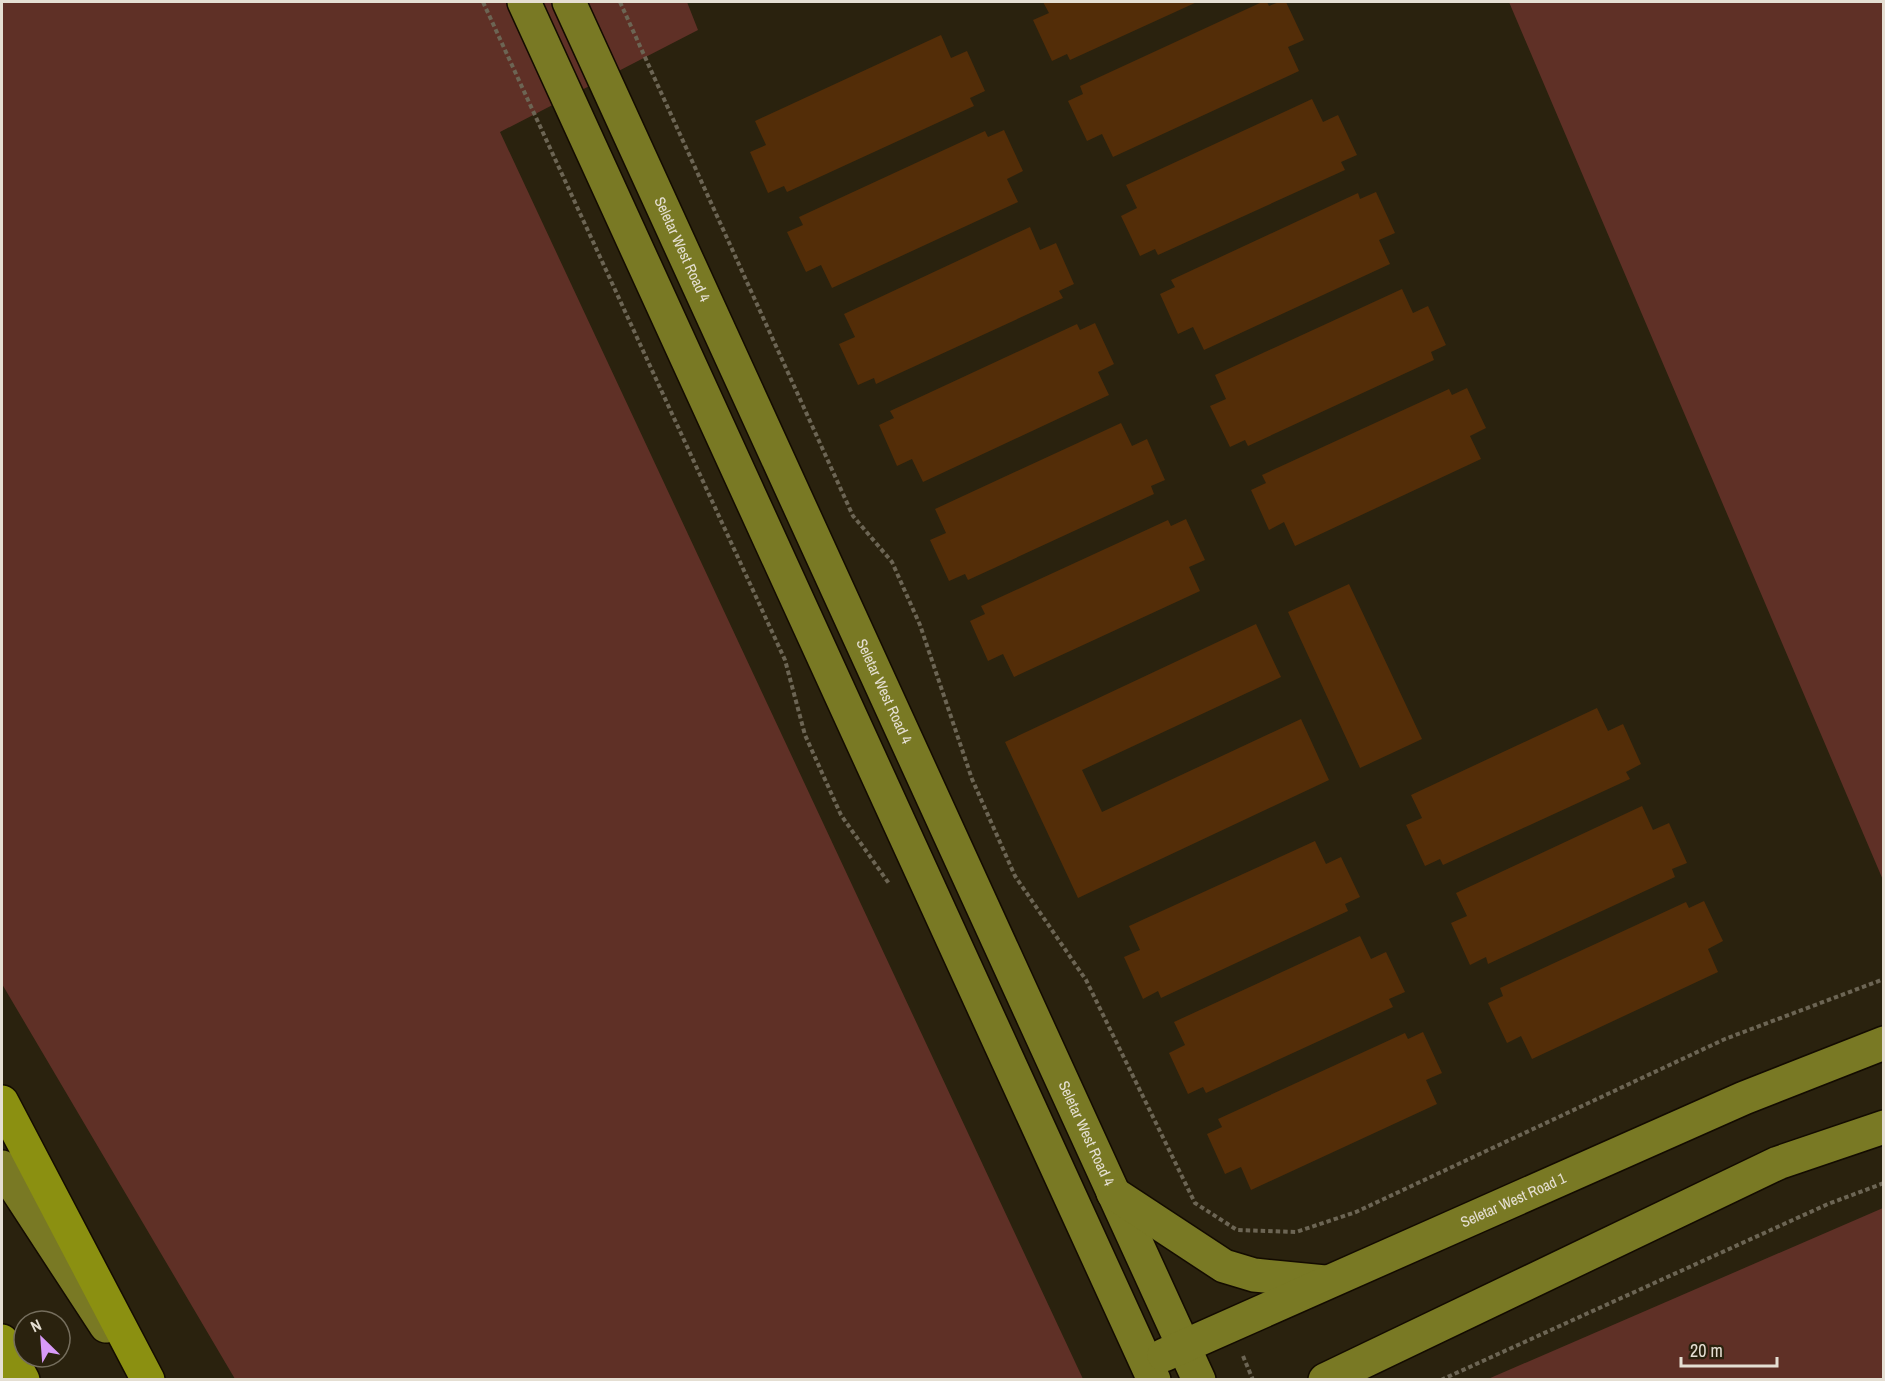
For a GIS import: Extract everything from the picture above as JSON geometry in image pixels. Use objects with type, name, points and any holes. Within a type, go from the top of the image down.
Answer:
[{"type":"highway","points":[[2,1102],[148,1380]]},
{"type":"highway","points":[[2,1341],[23,1380]]},
{"type":"main road","points":[[524,2],[1150,1372]]},
{"type":"main road","name":"Seletar West Road 4","points":[[569,2],[1199,1380]]},
{"type":"main road","name":"Seletar West Road 1","points":[[1150,1372],[1184,1346],[1744,1098],[1884,1043]]},
{"type":"main road","points":[[1325,1380],[1356,1370],[1778,1163],[1884,1127]]},
{"type":"main road","points":[[2,1167],[141,1380]]},
{"type":"main road","points":[[1113,1193],[1224,1266],[1254,1275],[1327,1282]]},
{"type":"path","points":[[483,2],[785,660],[806,735],[841,815],[890,886]]},
{"type":"path","points":[[620,2],[854,516],[892,562],[920,625],[972,779],[1015,876],[1086,980],[1195,1203],[1238,1230],[1296,1232],[1356,1212],[1725,1039],[1884,979]]},
{"type":"path","points":[[1441,1380],[1827,1204],[1884,1183]]},
{"type":"shaded area","points":[[2,2],[687,2],[698,30],[500,132],[1083,1379],[235,1379],[2,984]]},
{"type":"shaded area","points":[[1509,2],[1883,2],[1883,880]]},
{"type":"shaded area","points":[[1883,1208],[1883,1379],[1488,1379]]},
{"type":"building","points":[[1043,2],[1197,2],[1070,60],[1067,54],[1052,61],[1033,20],[1049,13]]},
{"type":"building","points":[[1262,2],[1267,2],[1269,6],[1286,2],[1304,40],[1288,47],[1299,71],[1113,157],[1102,134],[1087,141],[1068,101],[1083,94],[1080,86]]},
{"type":"building","points":[[941,35],[951,58],[967,51],[985,91],[970,98],[974,106],[787,192],[784,186],[768,193],[750,152],[766,145],[755,121]]},
{"type":"building","points":[[1312,99],[1323,122],[1338,115],[1357,155],[1341,162],[1345,170],[1158,255],[1155,249],[1140,256],[1121,216],[1137,208],[1126,185]]},
{"type":"building","points":[[1004,130],[1023,171],[1007,179],[1018,202],[832,288],[821,265],[806,272],[787,232],[803,225],[799,217],[985,131],[988,137]]},
{"type":"building","points":[[1376,192],[1395,233],[1379,240],[1390,264],[1204,350],[1193,327],[1178,334],[1160,294],[1175,287],[1171,280],[1358,193],[1360,199]]},
{"type":"building","points":[[1030,227],[1040,250],[1056,243],[1074,284],[1059,291],[1063,298],[876,384],[874,378],[858,385],[839,344],[855,337],[844,314]]},
{"type":"building","points":[[1402,289],[1413,313],[1428,306],[1446,345],[1431,352],[1434,360],[1248,446],[1245,440],[1230,447],[1210,406],[1226,399],[1215,375]]},
{"type":"building","points":[[1095,323],[1114,364],[1098,372],[1109,395],[923,482],[912,459],[897,466],[879,425],[894,418],[890,411],[1077,324],[1080,330]]},
{"type":"building","points":[[1467,388],[1486,428],[1470,436],[1481,459],[1295,546],[1284,522],[1269,530],[1251,490],[1266,483],[1262,475],[1449,389],[1452,395]]},
{"type":"building","points":[[1121,423],[1132,446],[1147,439],[1165,480],[1151,486],[1154,494],[968,580],[965,574],[949,581],[930,540],[946,533],[935,509]]},
{"type":"building","points":[[1186,519],[1205,560],[1189,567],[1200,591],[1014,677],[1003,654],[988,661],[970,621],[985,614],[981,606],[1168,520],[1171,526]]},
{"type":"building","points":[[1349,584],[1422,739],[1360,768],[1288,612]]},
{"type":"building","points":[[1256,624],[1281,677],[1082,770],[1102,812],[1301,719],[1329,780],[1078,898],[1005,742]]},
{"type":"building","points":[[1597,708],[1608,731],[1623,724],[1641,764],[1626,772],[1630,779],[1443,865],[1440,859],[1425,866],[1406,825],[1422,818],[1411,795]]},
{"type":"building","points":[[1642,806],[1653,830],[1669,823],[1687,863],[1672,869],[1675,877],[1488,964],[1486,957],[1470,965],[1451,923],[1467,916],[1456,893]]},
{"type":"building","points":[[1315,841],[1326,864],[1341,857],[1360,897],[1345,904],[1348,911],[1161,998],[1158,991],[1143,999],[1124,957],[1140,950],[1129,926]]},
{"type":"building","points":[[1704,901],[1723,941],[1708,949],[1718,972],[1532,1059],[1521,1036],[1507,1043],[1488,1003],[1503,996],[1500,988],[1686,902],[1689,908]]},
{"type":"building","points":[[1360,936],[1371,959],[1386,952],[1405,992],[1389,999],[1393,1007],[1206,1093],[1203,1087],[1188,1094],[1169,1053],[1185,1045],[1174,1022]]},
{"type":"building","points":[[1423,1032],[1442,1073],[1426,1080],[1437,1104],[1251,1190],[1241,1167],[1225,1174],[1207,1134],[1222,1127],[1218,1119],[1405,1033],[1408,1039]]}]
